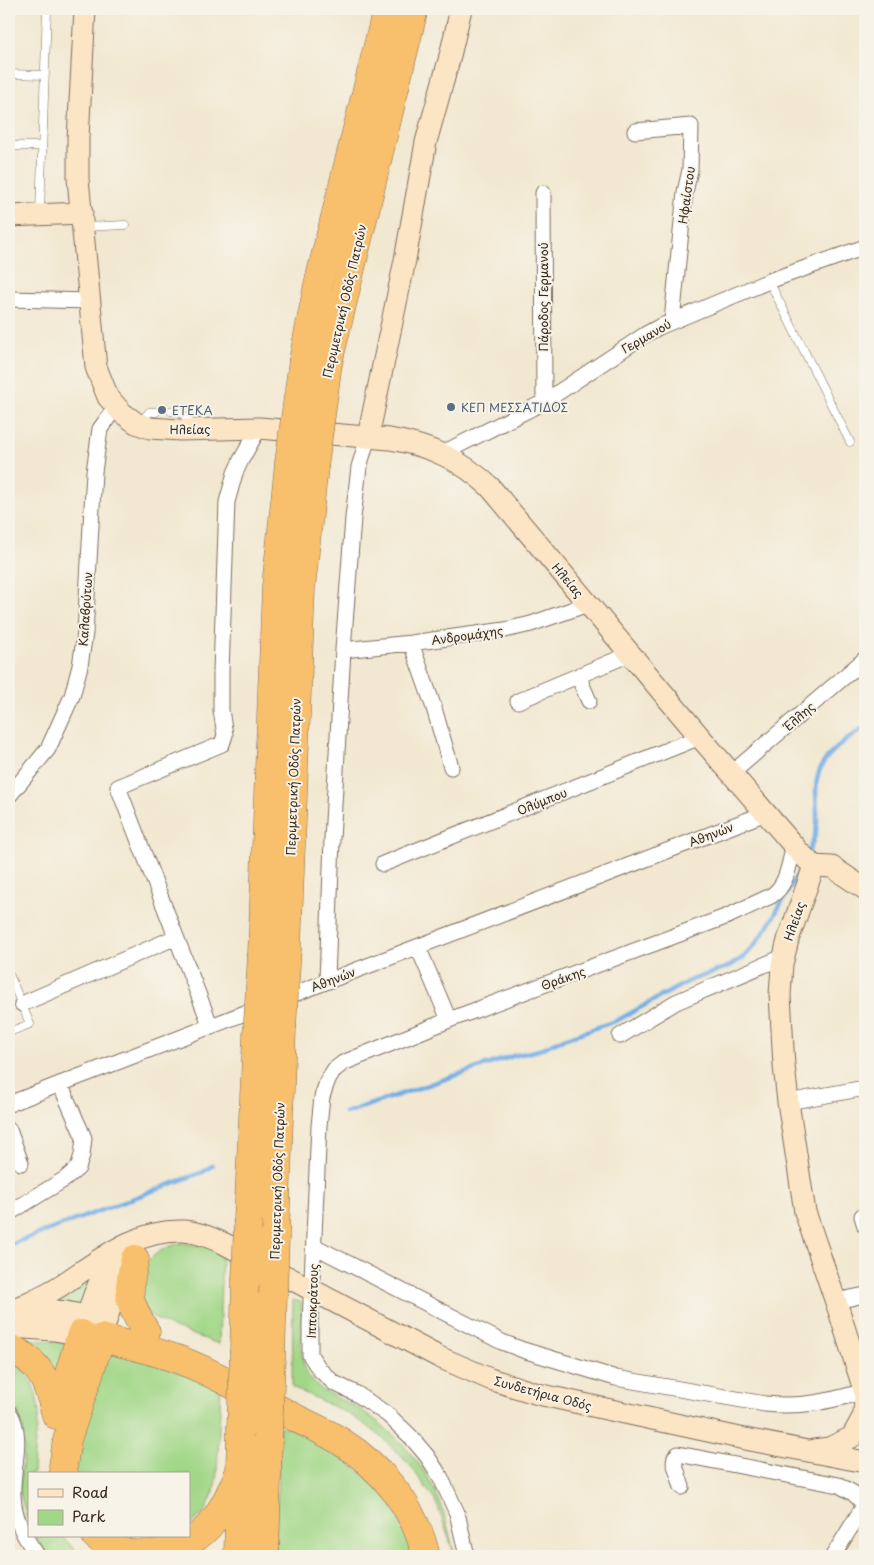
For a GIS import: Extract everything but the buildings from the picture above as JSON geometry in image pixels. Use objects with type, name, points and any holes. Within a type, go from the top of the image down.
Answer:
[{"type":"highway","name":"Περιμετρική Οδός Πατρών","points":[[238,1556],[248,1220],[269,1032],[274,951],[276,586],[301,465],[315,362],[318,285],[387,9]]},
{"type":"highway","name":"Περιμετρική Οδός Πατρών","points":[[315,362],[414,9]]},
{"type":"highway","name":"Περιμετρική Οδός Πατρών","points":[[266,1556],[275,1236],[269,1032]]},
{"type":"highway","points":[[127,1253],[131,1303],[146,1332]]},
{"type":"highway","points":[[94,1327],[146,1332],[184,1346],[327,1413],[366,1438],[404,1473],[431,1516],[445,1556]]},
{"type":"highway","points":[[49,1472],[48,1456],[56,1415],[94,1327]]},
{"type":"highway","points":[[64,1472],[67,1440],[94,1327]]},
{"type":"highway","points":[[94,1327],[141,1347],[184,1361],[231,1383],[342,1442],[369,1463],[397,1493],[413,1519],[426,1556]]},
{"type":"highway","points":[[9,1348],[20,1353],[33,1363],[42,1374],[49,1388],[56,1415]]},
{"type":"highway","points":[[98,1538],[118,1551],[137,1554],[157,1553],[175,1549],[191,1541],[207,1528],[222,1509],[240,1471]]},
{"type":"highway","points":[[76,1538],[95,1556]]},
{"type":"main road","name":"Ηλείας","points":[[85,9],[78,173],[96,367],[104,389],[116,408],[148,418],[150,428],[259,428],[368,437],[410,443],[460,463],[490,487],[700,737],[804,857],[783,957],[780,995],[788,1102],[805,1212],[865,1391],[864,1416],[852,1437],[828,1448],[808,1451]]},
{"type":"main road","points":[[368,437],[405,260],[426,142],[461,9]]},
{"type":"main road","points":[[9,216],[40,215],[82,220]]},
{"type":"main road","points":[[804,857],[832,867],[865,889]]},
{"type":"main road","name":"Συνδετήρια Οδός","points":[[94,1327],[128,1266],[127,1253],[160,1233],[185,1231],[205,1235],[225,1244],[439,1357],[490,1379],[538,1394],[865,1462]]},
{"type":"main road","points":[[14,1307],[127,1253]]},
{"type":"main road","points":[[14,1307],[66,1312],[94,1327]]},
{"type":"main road","points":[[9,1328],[94,1327]]},
{"type":"street","name":"Ηφαίστου","points":[[635,131],[691,126],[690,170],[685,192],[672,321]]},
{"type":"street","name":"Πάροδος Γερμανού","points":[[543,193],[544,402]]},
{"type":"street","name":"Γερμανού","points":[[441,454],[544,402],[646,334],[672,321],[769,281],[865,247]]},
{"type":"street","points":[[9,299],[90,301]]},
{"type":"street","name":"Καλαβρύτων","points":[[9,796],[48,749],[72,696],[80,666],[85,633],[94,472],[100,429],[116,408]]},
{"type":"street","points":[[212,1027],[118,787],[222,744],[225,735],[221,710],[221,672],[227,502],[240,460],[259,428]]},
{"type":"street","points":[[327,981],[332,838],[355,488],[368,437]]},
{"type":"street","name":"Ανδρομάχης","points":[[343,650],[505,630],[531,624],[588,604]]},
{"type":"street","points":[[411,643],[434,708],[451,766]]},
{"type":"street","points":[[518,701],[630,654]]},
{"type":"street","name":"Έλλης","points":[[732,773],[865,659]]},
{"type":"street","points":[[578,676],[589,701]]},
{"type":"street","name":"Ολύμπου","points":[[383,864],[700,737]]},
{"type":"street","name":"Αθηνών","points":[[9,1104],[766,813]]},
{"type":"street","name":"Θράκης","points":[[322,1102],[327,1082],[334,1070],[343,1063],[449,1020],[720,920],[778,891],[804,857]]},
{"type":"street","points":[[22,1004],[176,937]]},
{"type":"street","points":[[418,947],[449,1020]]},
{"type":"street","points":[[620,1036],[676,1002],[783,957]]},
{"type":"street","points":[[9,1213],[65,1179],[78,1168],[84,1138],[60,1084]]},
{"type":"street","points":[[788,1102],[865,1088]]},
{"type":"street","name":"Ιπποκράτους","points":[[322,1102],[319,1126],[310,1355],[320,1370],[334,1383],[357,1394],[388,1415],[427,1456],[440,1476],[457,1513],[467,1556]]},
{"type":"street","points":[[9,1130],[21,1163]]},
{"type":"street","points":[[314,1246],[502,1342],[616,1378],[784,1406],[821,1403],[865,1391]]},
{"type":"street","points":[[836,1301],[865,1295]]},
{"type":"street","points":[[9,1412],[14,1420],[17,1451],[13,1486],[14,1507],[24,1536],[38,1556]]},
{"type":"street","points":[[682,1487],[674,1462],[678,1454],[839,1485],[853,1493],[865,1504],[833,1556]]},
{"type":"lane","points":[[40,215],[48,9]]},
{"type":"lane","points":[[9,74],[45,75]]},
{"type":"lane","points":[[9,146],[42,146]]},
{"type":"lane","points":[[82,220],[125,225]]},
{"type":"lane","points":[[769,281],[850,442]]},
{"type":"lane","points":[[171,411],[180,411],[197,429]]},
{"type":"lane","points":[[9,974],[30,1024],[9,1032]]},
{"type":"green space","points":[[182,1243],[211,1247],[222,1252],[219,1344],[169,1326],[152,1317],[140,1305],[143,1266],[161,1251]]},
{"type":"green space","points":[[95,1271],[83,1306],[47,1303]]},
{"type":"green space","points":[[293,1300],[301,1302],[302,1355],[306,1371],[311,1379],[324,1391],[356,1407],[376,1420],[416,1460],[432,1484],[441,1504],[455,1556],[436,1502],[409,1464],[378,1434],[349,1414],[292,1387]]},
{"type":"green space","points":[[14,1338],[72,1343],[59,1384]]},
{"type":"green space","points":[[105,1347],[221,1387],[217,1473],[214,1491],[206,1510],[190,1526],[190,1472],[70,1472]]},
{"type":"green space","points":[[9,1357],[29,1376],[36,1393],[39,1412],[33,1472],[28,1472],[28,1522],[19,1490],[24,1450],[23,1431],[17,1410],[9,1399]]},
{"type":"green space","points":[[280,1426],[312,1434],[387,1494],[417,1556],[275,1556]]},
{"type":"green space","points":[[36,1538],[64,1538],[81,1556],[48,1556]]},
{"type":"waterway","points":[[808,853],[817,827],[816,784],[820,769],[833,752],[865,727]]},
{"type":"waterway","points":[[345,1113],[513,1056],[539,1050],[558,1041],[618,1020],[689,981],[730,966],[744,957],[754,946],[769,925],[803,864]]},
{"type":"waterway","points":[[9,1245],[203,1172],[213,1165]]},
{"type":"place","name":"ΚΕΠ ΜΕΣΣΑΤΙΔΟΣ","points":[[451,407]]},
{"type":"place","name":"ΕΤΕΚΑ","points":[[162,410]]}]
